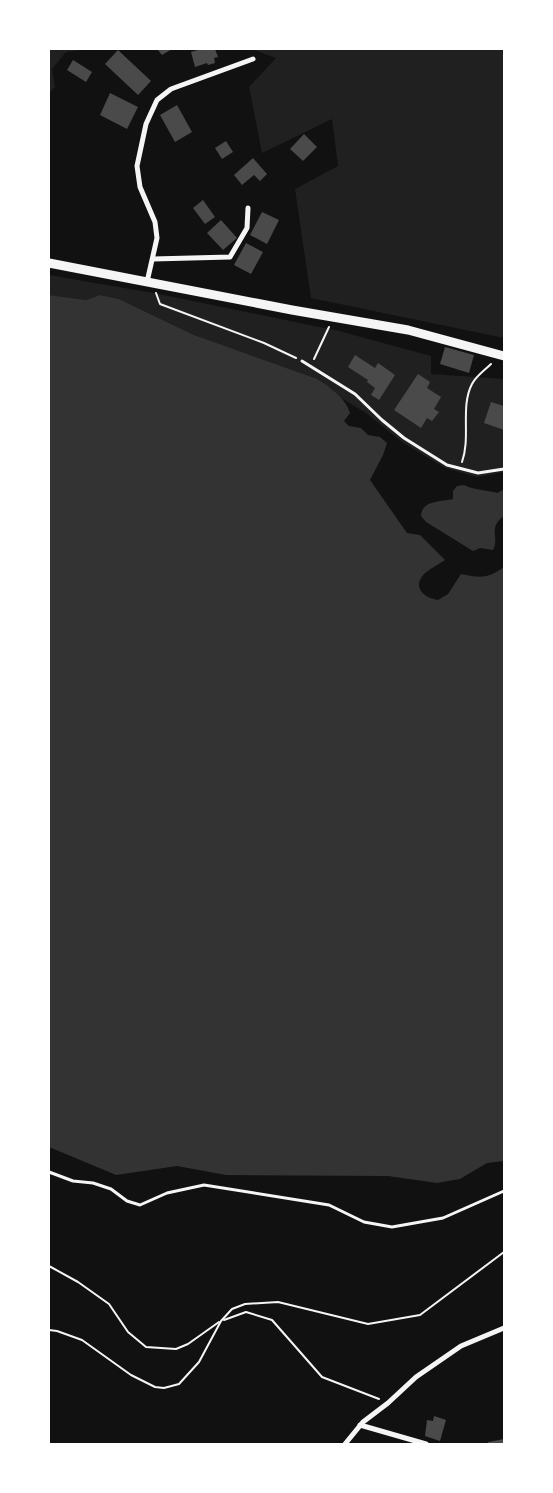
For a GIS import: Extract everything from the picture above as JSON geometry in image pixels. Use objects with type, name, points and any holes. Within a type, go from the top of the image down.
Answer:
[{"type":"main road","points":[[49,263],[334,318],[408,330],[502,355]]},
{"type":"street","points":[[146,282],[157,238],[155,222],[140,187],[137,166],[146,124],[157,100],[171,89],[252,59]]},
{"type":"street","points":[[153,259],[230,257],[247,228],[248,208]]},
{"type":"street","points":[[345,1444],[360,1425],[388,1403],[416,1377],[461,1346],[504,1328]]},
{"type":"street","points":[[360,1425],[426,1444]]},
{"type":"lane","points":[[302,361],[354,394],[404,438],[447,465],[478,473],[504,469]]},
{"type":"lane","points":[[49,1172],[72,1181],[93,1183],[111,1189],[127,1201],[140,1205],[168,1193],[204,1185],[329,1205],[364,1222],[392,1227],[443,1218],[504,1191]]},
{"type":"path","points":[[158,284],[156,295],[160,304],[264,343],[302,361]]},
{"type":"path","points":[[310,365],[334,318]]},
{"type":"path","points":[[460,468],[466,452],[466,409],[470,389],[473,383],[502,355]]},
{"type":"path","points":[[49,1266],[78,1282],[109,1304],[128,1332],[146,1347],[176,1349],[188,1344],[221,1321],[232,1309],[245,1304],[278,1302],[368,1324],[420,1314],[504,1252]]},
{"type":"path","points":[[49,1330],[82,1340],[131,1375],[155,1387],[164,1388],[179,1384],[199,1362],[221,1321],[246,1312],[272,1320],[322,1377],[388,1403]]},
{"type":"shaded area","points":[[49,49],[89,49],[66,52],[52,69],[55,87],[49,93]]},
{"type":"shaded area","points":[[251,49],[504,50],[504,338],[311,298],[295,189],[338,166],[332,119],[262,153],[249,87],[276,58]]},
{"type":"shaded area","points":[[49,275],[159,294],[339,331],[431,356],[431,374],[504,379],[504,472],[477,477],[445,468],[402,442],[331,388],[194,335],[119,299],[100,295],[86,300],[49,295]]},
{"type":"shaded area","points":[[49,295],[86,300],[100,295],[119,299],[194,335],[317,379],[332,389],[345,402],[350,413],[344,421],[349,426],[361,428],[368,435],[380,437],[387,443],[370,480],[407,533],[420,535],[445,560],[427,571],[421,578],[419,587],[421,591],[428,597],[438,600],[448,594],[461,574],[488,576],[504,567],[504,1161],[487,1163],[460,1179],[437,1183],[388,1176],[226,1175],[177,1166],[116,1175],[49,1147]]},
{"type":"shaded area","points":[[464,485],[498,493],[502,490],[504,492],[504,516],[496,525],[493,550],[480,548],[473,551],[426,522],[421,516],[422,511],[428,504],[453,499],[453,491],[457,486]]},
{"type":"building","points":[[157,49],[172,49],[162,55]]},
{"type":"building","points":[[201,49],[215,49],[218,57],[214,58],[215,63],[208,65],[207,63],[195,67],[191,52]]},
{"type":"building","points":[[118,50],[151,81],[138,95],[105,64]]},
{"type":"building","points":[[73,60],[92,72],[86,82],[67,70]]},
{"type":"building","points":[[110,93],[138,107],[127,129],[100,115]]},
{"type":"building","points":[[177,105],[192,132],[175,142],[160,115]]},
{"type":"building","points":[[304,134],[317,147],[303,161],[290,149]]},
{"type":"building","points":[[226,141],[233,152],[222,159],[215,148]]},
{"type":"building","points":[[253,158],[267,174],[260,181],[254,175],[242,185],[234,175]]},
{"type":"building","points":[[203,200],[215,217],[205,224],[193,208]]},
{"type":"building","points":[[262,212],[279,220],[267,244],[250,235]]},
{"type":"building","points":[[221,220],[237,238],[223,250],[207,233]]},
{"type":"building","points":[[246,243],[263,252],[251,274],[234,265]]},
{"type":"building","points":[[445,347],[474,355],[469,373],[440,364]]},
{"type":"building","points":[[355,355],[375,368],[378,363],[395,375],[379,400],[371,395],[375,388],[367,382],[368,380],[348,367]]},
{"type":"building","points":[[418,374],[430,382],[427,388],[441,397],[434,409],[439,412],[432,421],[427,418],[421,428],[394,410]]},
{"type":"building","points":[[491,402],[504,406],[504,430],[484,423]]},
{"type":"building","points":[[434,1416],[446,1420],[440,1441],[425,1436],[427,1420],[433,1421]]},
{"type":"building","points":[[504,1439],[504,1444],[488,1444],[488,1442]]}]
